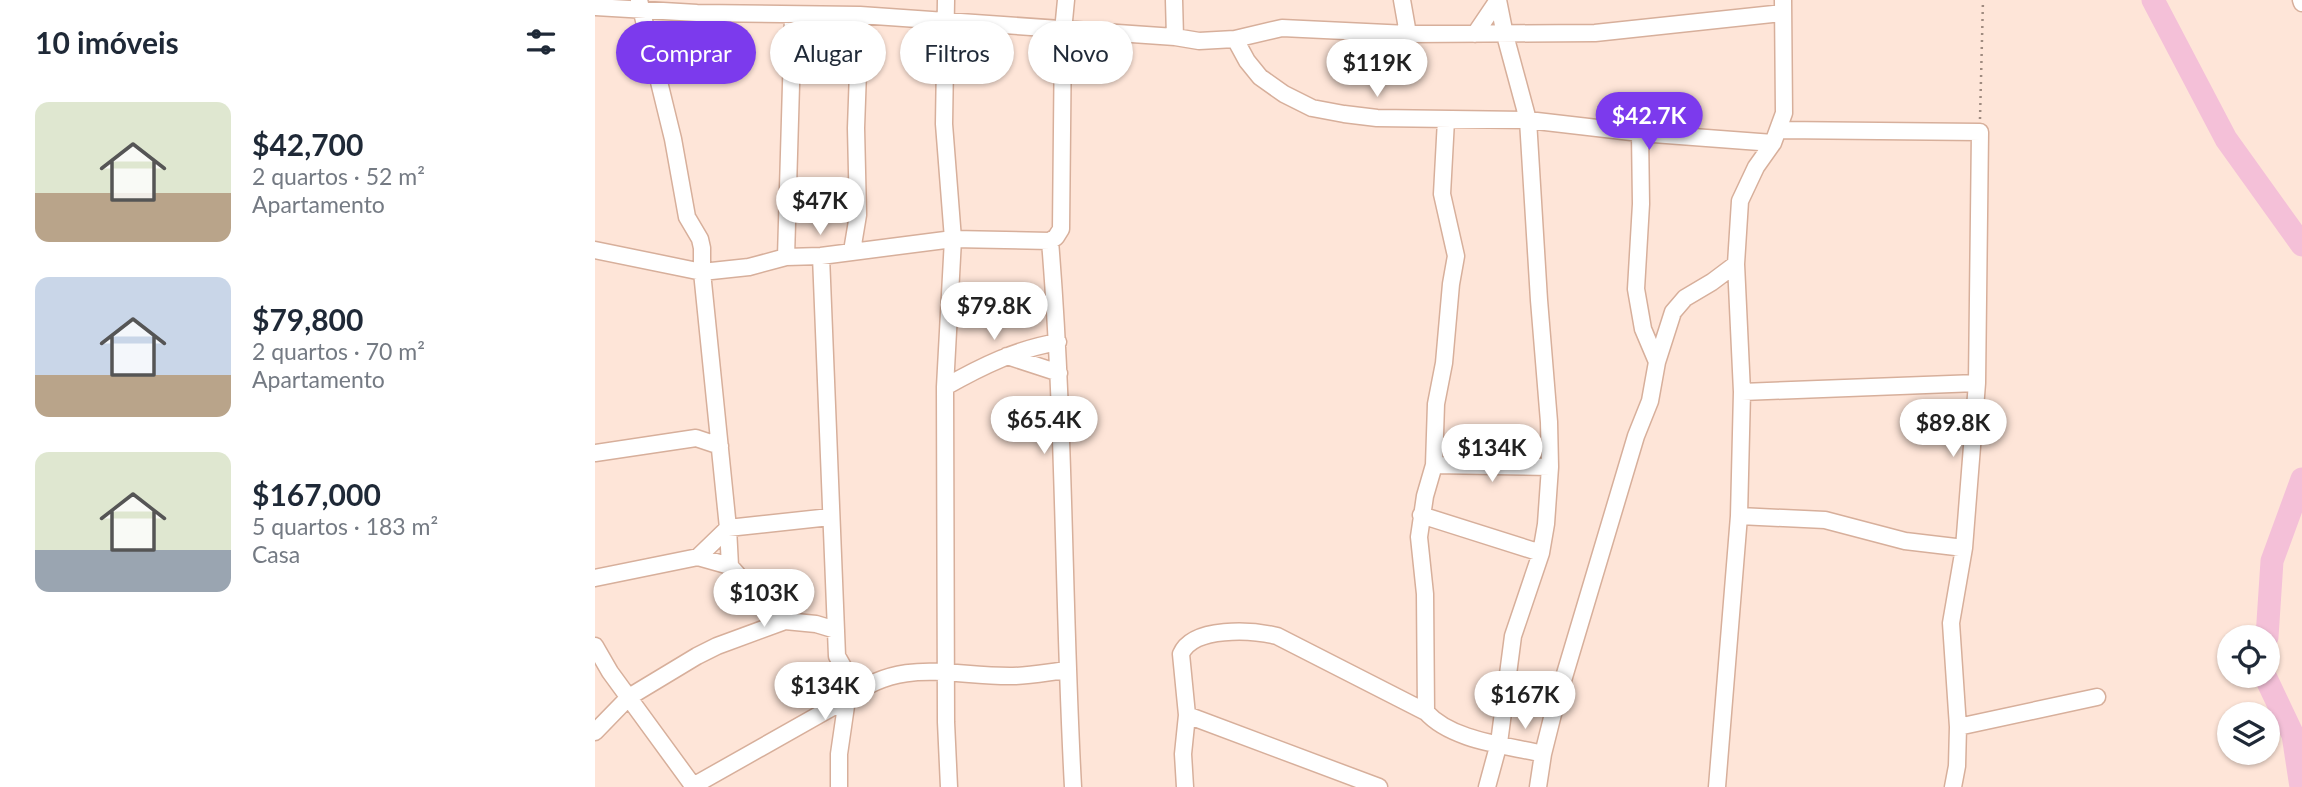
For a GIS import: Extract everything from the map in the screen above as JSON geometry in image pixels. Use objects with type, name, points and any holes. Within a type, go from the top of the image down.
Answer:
[{"type":"street","points":[[595,6],[640,4],[697,13],[860,15],[946,21],[946,0]]},
{"type":"street","points":[[1064,21],[1066,0]]},
{"type":"street","points":[[1174,0],[1175,37]]},
{"type":"street","points":[[1402,0],[1408,34]]},
{"type":"street","points":[[1475,34],[1498,0]]},
{"type":"street","points":[[1487,787],[1499,744],[1513,636],[1541,553],[1550,467],[1528,120],[1498,0]]},
{"type":"street","points":[[640,4],[673,139],[687,218],[700,239],[702,248],[702,272],[730,566]]},
{"type":"street","points":[[1133,35],[1199,41],[1235,39],[1282,27],[1408,34],[1595,33],[1782,7],[1784,113],[1776,136],[1756,167],[1740,201],[1736,264],[1742,392],[1739,516],[1717,787]]},
{"type":"street","points":[[852,251],[858,215],[856,128],[860,15]]},
{"type":"street","points":[[786,257],[793,16]]},
{"type":"street","points":[[1235,39],[1247,61],[1260,76],[1284,94],[1312,108],[1377,118],[1528,120],[1640,133],[1776,136],[1980,132],[1977,383],[1964,548],[1951,623],[1958,727],[1958,766],[1953,787]]},
{"type":"street","points":[[945,84],[944,124],[953,239],[945,387],[949,787]]},
{"type":"street","points":[[595,250],[638,261],[702,272],[749,267],[786,257],[821,256],[953,239],[1050,241],[1061,229],[1062,84]]},
{"type":"street","points":[[1426,712],[1426,594],[1419,537],[1421,515],[1434,465],[1436,404],[1444,363],[1456,256],[1442,194],[1446,120]]},
{"type":"street","points":[[1640,133],[1641,204],[1636,289],[1643,329],[1657,362]]},
{"type":"street","points":[[1050,241],[1058,342],[1073,787]]},
{"type":"street","points":[[821,256],[837,656],[841,665],[855,679],[866,684]]},
{"type":"street","points":[[1538,787],[1543,754],[1622,483],[1650,401],[1657,362],[1673,312],[1685,298],[1736,264]]},
{"type":"street","points":[[1712,282],[1738,298]]},
{"type":"street","points":[[945,387],[986,364],[1034,346],[1058,342]]},
{"type":"street","points":[[1007,356],[1059,373]]},
{"type":"street","points":[[1742,392],[1977,383]]},
{"type":"street","points":[[595,453],[696,438],[720,446]]},
{"type":"street","points":[[1434,465],[1550,467]]},
{"type":"street","points":[[1421,515],[1541,553]]},
{"type":"street","points":[[1739,516],[1825,520],[1905,541],[1964,548]]},
{"type":"street","points":[[698,557],[728,528],[831,517]]},
{"type":"street","points":[[595,578],[698,557],[730,566],[766,607],[785,621]]},
{"type":"street","points":[[595,732],[629,697],[717,646],[785,621],[817,624],[837,630]]},
{"type":"street","points":[[1185,787],[1183,754],[1187,715],[1181,654],[1185,645],[1195,638],[1215,634],[1261,632],[1277,636],[1426,712],[1444,728],[1543,754]]},
{"type":"street","points":[[595,646],[602,676],[629,697],[693,786],[847,699],[866,684],[888,676],[912,672],[946,672],[1011,676],[1067,670]]},
{"type":"street","points":[[1958,727],[2097,698]]},
{"type":"street","points":[[839,787],[839,754],[847,699]]},
{"type":"street","points":[[1187,715],[1379,787]]},
{"type":"path","points":[[1980,132],[1983,0]]},
{"type":"waterway","points":[[2153,0],[2226,139],[2302,245]]},
{"type":"waterway","points":[[2268,625],[2272,561],[2302,479]]},
{"type":"waterway","points":[[2271,688],[2293,735],[2301,787]]}]
